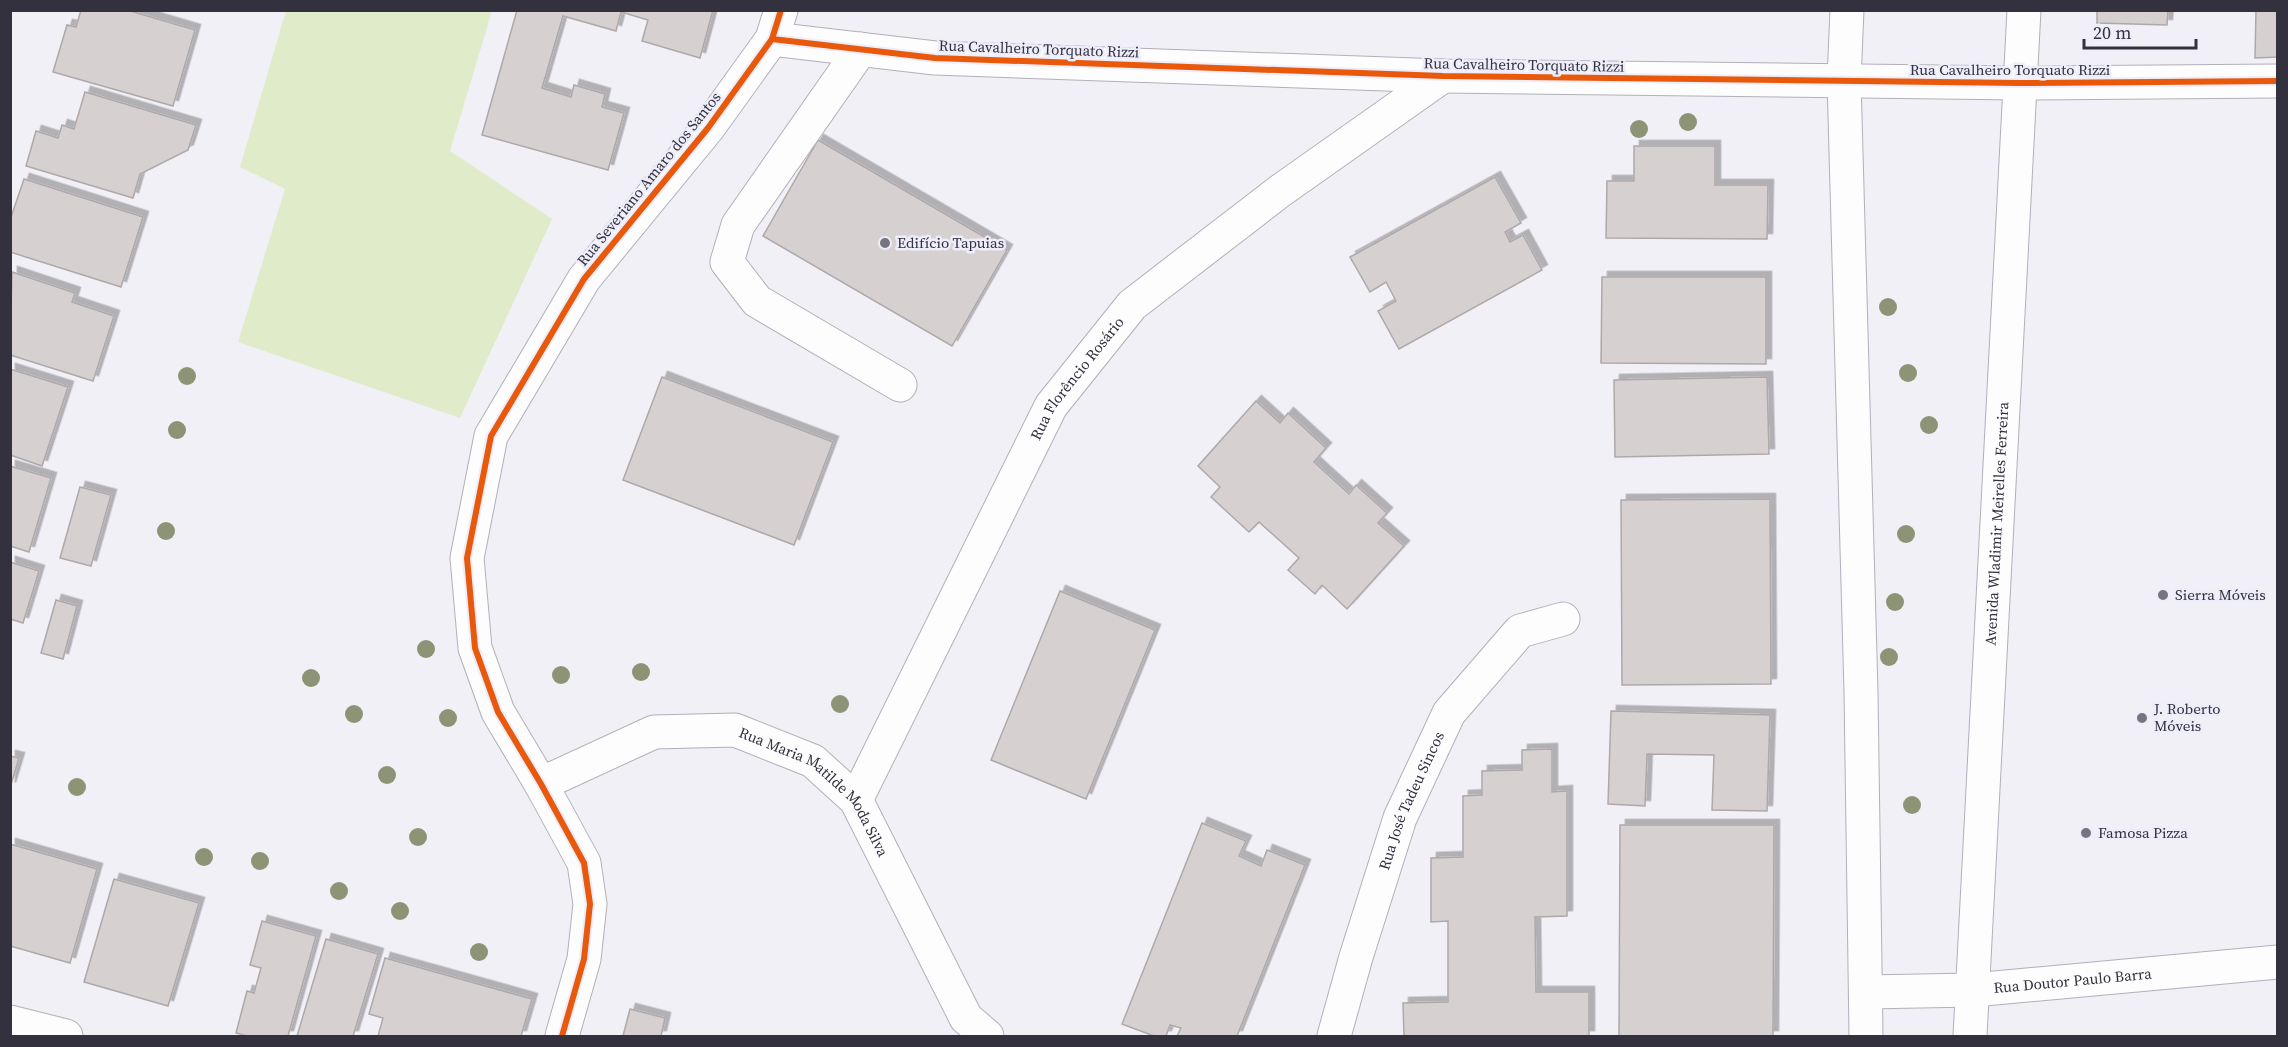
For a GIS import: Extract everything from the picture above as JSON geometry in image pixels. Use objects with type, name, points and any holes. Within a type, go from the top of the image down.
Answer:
[{"type":"street","points":[[1847,10],[1844,80],[1861,703],[1866,1036]]},
{"type":"street","name":"Avenida Wladimir Meirelles Ferreira","points":[[1970,1036],[2024,10]]},
{"type":"street","name":"Rua Cavalheiro Torquato Rizzi","points":[[777,25],[861,49],[935,58],[1443,76],[2020,83],[2277,81]]},
{"type":"street","name":"Rua Severiano Amaro dos Santos","points":[[562,1036],[584,960],[590,904],[584,863],[542,784],[498,712],[475,648],[467,558],[491,436],[584,279],[708,128],[777,25]]},
{"type":"street","points":[[861,49],[738,225],[727,262],[757,301],[900,385]]},
{"type":"street","name":"Rua Florêncio Rosário","points":[[856,800],[1051,406],[1132,305],[1280,191],[1443,76]]},
{"type":"street","name":"Rua José Tadeu Sincos","points":[[1334,1036],[1356,957],[1401,818],[1449,713],[1520,632],[1563,619]]},
{"type":"street","name":"Rua Maria Matilde Moda Silva","points":[[542,784],[654,732],[735,730],[813,761],[856,800],[966,1018],[987,1036]]},
{"type":"street","name":"Rua Doutor Paulo Barra","points":[[1867,992],[1973,990],[2277,962]]},
{"type":"street","points":[[10,1022],[66,1036]]},
{"type":"green space","points":[[286,11],[492,11],[450,151],[552,219],[460,418],[238,342],[285,189],[240,167]]},
{"type":"building","points":[[81,10],[127,10],[195,30],[173,106],[53,72],[67,25],[76,27]]},
{"type":"building","points":[[517,10],[713,10],[700,58],[642,41],[648,20],[621,12],[616,31],[563,16],[542,88],[571,97],[574,85],[605,94],[602,107],[624,113],[608,170],[482,135]]},
{"type":"building","points":[[2097,10],[2168,10],[2167,25],[2097,23]]},
{"type":"building","points":[[2256,10],[2278,10],[2278,57],[2255,58]]},
{"type":"building","points":[[85,92],[196,125],[188,150],[140,174],[133,198],[26,166],[36,131],[58,138],[62,125],[74,129]]},
{"type":"building","name":"Edifício Tapuias","points":[[818,140],[1007,250],[952,346],[763,236]]},
{"type":"building","points":[[1634,146],[1715,146],[1715,185],[1768,185],[1767,239],[1606,238],[1607,181],[1634,181]]},
{"type":"building","points":[[1495,177],[1521,223],[1505,232],[1510,242],[1523,235],[1542,270],[1399,349],[1378,311],[1396,301],[1386,282],[1370,292],[1350,257]]},
{"type":"building","points":[[24,179],[143,217],[121,287],[10,252],[10,220]]},
{"type":"building","points":[[12,272],[75,293],[72,302],[114,316],[93,381],[10,355]]},
{"type":"building","points":[[1602,277],[1766,277],[1766,364],[1601,363]]},
{"type":"building","points":[[10,369],[68,387],[42,466],[10,455]]},
{"type":"building","points":[[662,377],[833,442],[794,545],[623,480]]},
{"type":"building","points":[[1767,377],[1769,454],[1615,457],[1614,380]]},
{"type":"building","points":[[1256,401],[1280,423],[1288,413],[1326,448],[1314,462],[1349,494],[1356,485],[1387,513],[1378,523],[1404,546],[1347,609],[1322,585],[1315,594],[1288,570],[1299,558],[1259,522],[1249,532],[1211,497],[1220,487],[1198,466]]},
{"type":"building","points":[[10,466],[51,478],[29,552],[10,546]]},
{"type":"building","points":[[80,487],[111,495],[91,566],[60,558]]},
{"type":"building","points":[[1770,499],[1771,684],[1622,685],[1621,500]]},
{"type":"building","points":[[10,562],[39,571],[23,623],[10,619]]},
{"type":"building","points":[[1060,591],[1155,630],[1086,799],[991,760]]},
{"type":"building","points":[[56,600],[77,606],[63,659],[41,653]]},
{"type":"building","points":[[1611,711],[1770,715],[1767,811],[1712,810],[1714,755],[1647,754],[1645,806],[1608,804]]},
{"type":"building","points":[[1552,749],[1552,792],[1567,791],[1567,916],[1535,917],[1536,992],[1589,992],[1589,1036],[1404,1036],[1403,1003],[1448,1002],[1448,921],[1431,922],[1431,858],[1463,857],[1463,796],[1482,795],[1482,771],[1522,770],[1522,750]]},
{"type":"building","points":[[10,756],[19,758],[10,788]]},
{"type":"building","points":[[1202,823],[1246,841],[1239,856],[1261,866],[1267,850],[1305,865],[1237,1036],[1177,1036],[1181,1028],[1170,1025],[1166,1036],[1154,1036],[1122,1024]]},
{"type":"building","points":[[1620,825],[1774,825],[1773,1036],[1619,1036]]},
{"type":"building","points":[[10,844],[97,869],[70,963],[10,946]]},
{"type":"building","points":[[114,879],[199,903],[168,1006],[84,982]]},
{"type":"building","points":[[262,921],[316,936],[288,1036],[247,1036],[236,1033],[247,991],[254,993],[261,968],[250,965]]},
{"type":"building","points":[[326,939],[378,954],[353,1036],[297,1036]]},
{"type":"building","points":[[385,958],[532,999],[521,1036],[378,1036],[383,1018],[369,1014]]},
{"type":"building","points":[[630,1009],[665,1018],[661,1036],[623,1036]]},
{"type":"cycle path","points":[[562,1036],[584,959],[590,904],[584,863],[498,712],[475,648],[467,558],[491,436],[584,279],[708,128],[772,39],[781,10]]},
{"type":"cycle path","points":[[772,39],[935,58],[1443,76],[2020,83],[2278,81]]},
{"type":"place","name":"Edifício Tapuias","points":[[885,243]]},
{"type":"place","name":"Sierra Móveis","points":[[2163,595]]},
{"type":"place","name":"J. Roberto Móveis","points":[[2142,718]]},
{"type":"place","name":"Famosa Pizza","points":[[2086,833]]}]
